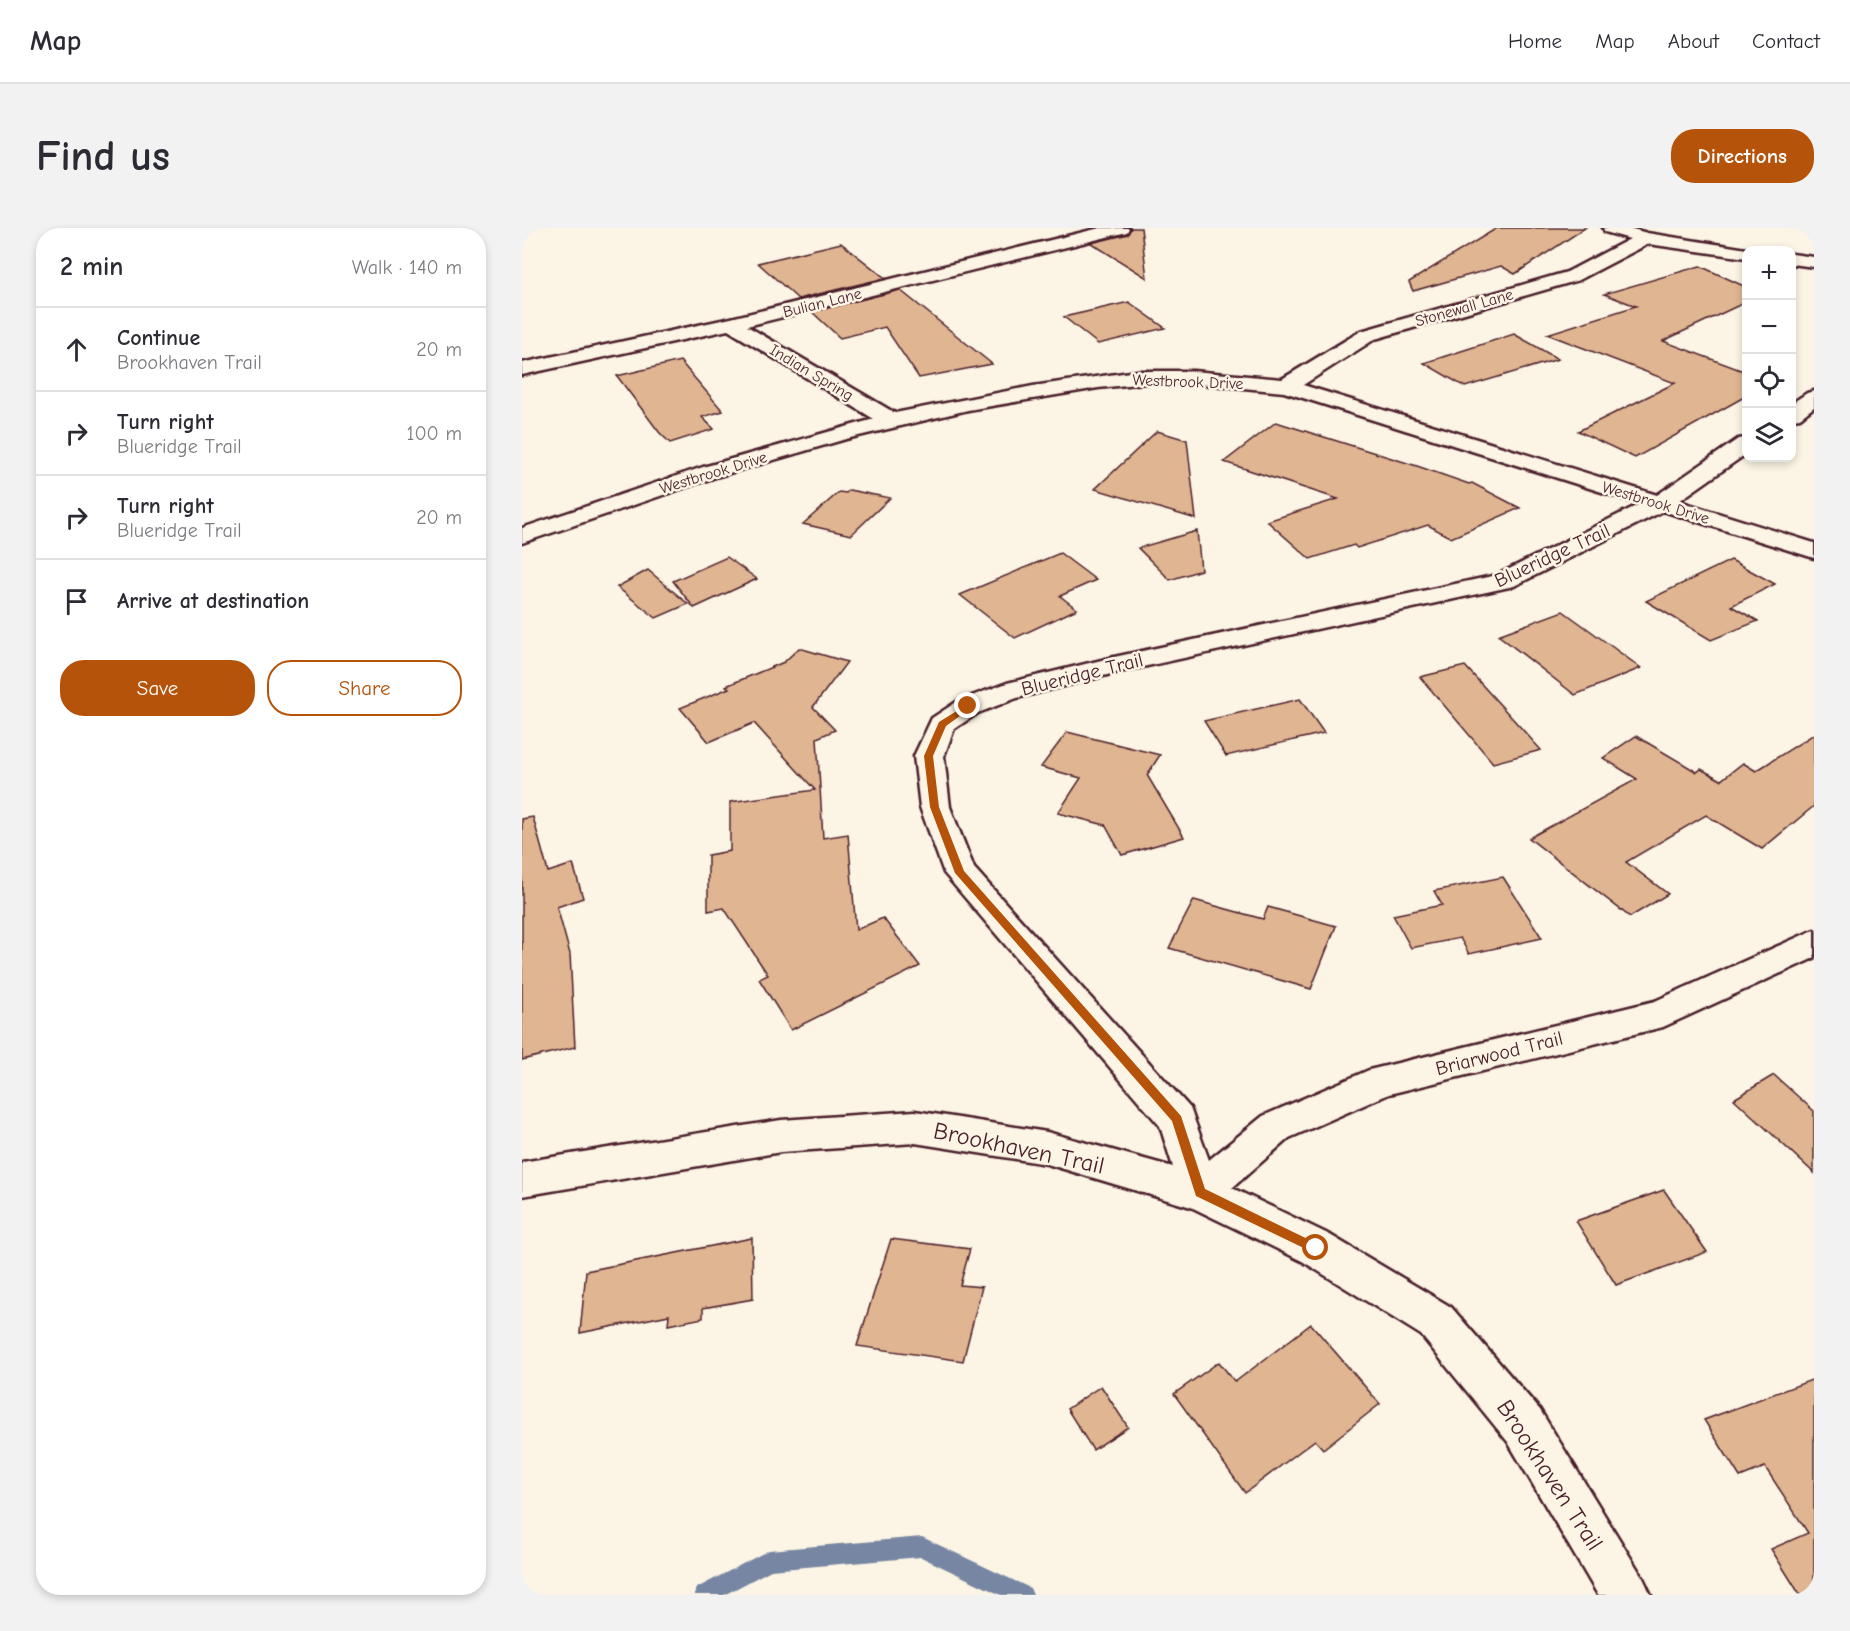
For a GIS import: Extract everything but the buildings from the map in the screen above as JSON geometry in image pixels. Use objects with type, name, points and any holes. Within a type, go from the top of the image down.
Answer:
[{"type":"street","name":"Bulian Lane","points":[[529,368],[731,324],[1121,228]]},
{"type":"street","points":[[1611,228],[1646,238],[1742,253]]},
{"type":"street","points":[[1695,247],[1719,233]]},
{"type":"street","name":"Stonewall Lane","points":[[1287,386],[1368,335],[1573,276],[1646,238]]},
{"type":"street","points":[[1796,260],[1814,262]]},
{"type":"street","name":"Indian Spring","points":[[731,324],[893,420]]},
{"type":"street","points":[[522,347],[529,368]]},
{"type":"street","name":"Westbrook Drive","points":[[522,536],[708,472],[893,420],[974,402],[1137,377],[1204,378],[1287,386],[1814,551]]},
{"type":"street","points":[[1796,410],[1814,398]]},
{"type":"street","name":"Blueridge Trail","points":[[1200,1192],[1177,1119],[960,873],[935,807],[931,777],[929,756],[942,724],[968,706],[1007,692],[1050,681],[1126,662],[1505,581],[1659,504],[1742,447]]},
{"type":"street","name":"Briarwood Trail","points":[[1200,1192],[1276,1127],[1382,1082],[1663,1013],[1814,943]]},
{"type":"street","name":"Brookhaven Trail","points":[[522,1179],[781,1136],[915,1127],[1047,1148],[1200,1192],[1316,1248],[1436,1321],[1524,1426],[1626,1595]]},
{"type":"waterway","points":[[704,1595],[769,1560],[922,1547],[1023,1595]]},
{"type":"route","points":[[968,706],[942,724],[929,756],[935,807],[960,873],[1177,1119],[1200,1192],[1316,1248]]}]
